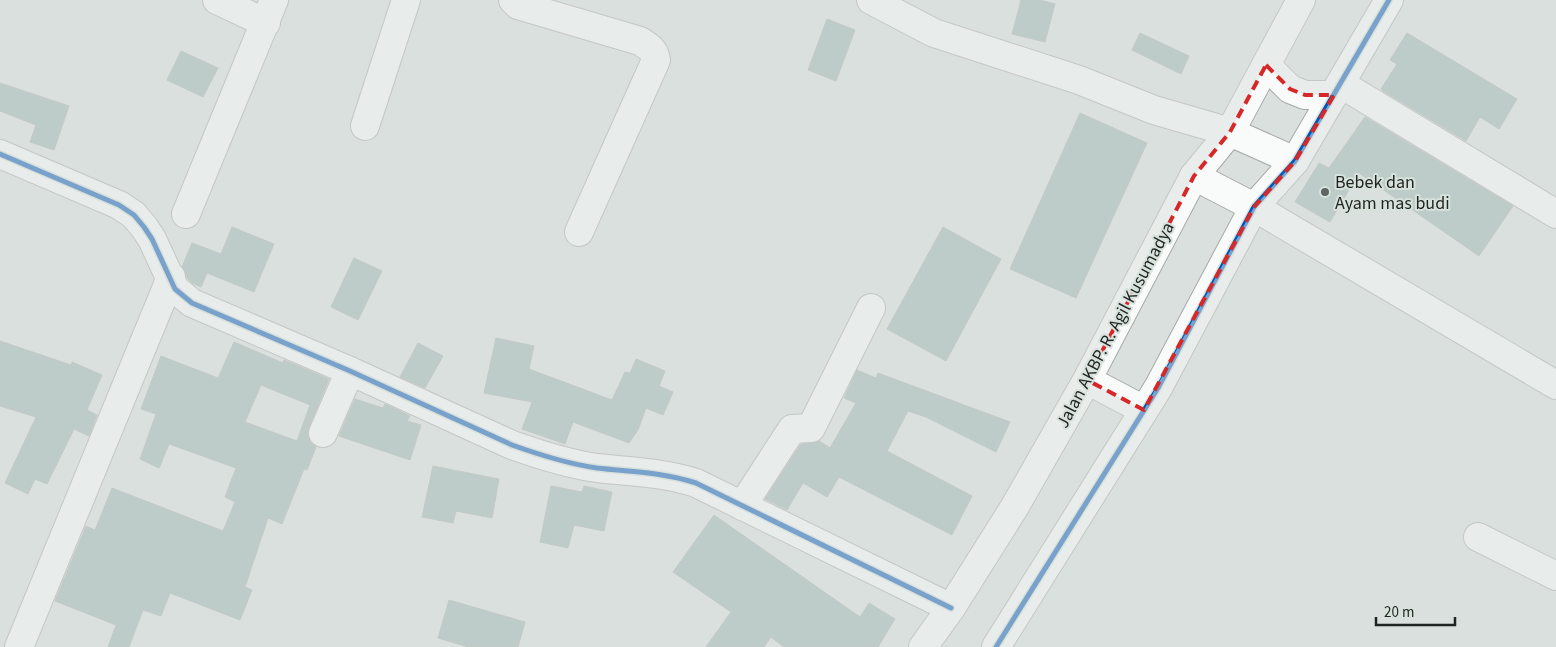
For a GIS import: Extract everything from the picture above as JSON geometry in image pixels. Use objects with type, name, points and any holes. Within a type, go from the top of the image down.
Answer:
[{"type":"street","points":[[186,214],[270,11],[217,0]]},
{"type":"street","points":[[365,126],[406,0]]},
{"type":"street","points":[[513,0],[518,5],[640,41],[648,46],[656,55],[656,60],[579,232]]},
{"type":"street","points":[[871,0],[934,32],[1079,80],[1154,110],[1230,132],[1295,161]]},
{"type":"street","name":"Jalan AKBP. R. Agil Kusumadya","points":[[923,647],[951,608],[1014,508],[1087,380],[1194,176],[1230,132],[1301,0]]},
{"type":"street","points":[[996,647],[1158,388],[1254,207],[1295,161],[1389,0]]},
{"type":"street","points":[[1266,65],[1290,89],[1305,95],[1337,90],[1556,214]]},
{"type":"street","points":[[0,154],[119,205],[134,215],[152,239],[179,290],[512,445],[566,462],[597,468],[654,472],[676,476],[696,483],[951,608]]},
{"type":"street","points":[[1194,176],[1254,207],[1556,385]]},
{"type":"street","points":[[19,647],[179,290]]},
{"type":"street","points":[[742,506],[792,429],[811,428],[872,308]]},
{"type":"street","points":[[323,433],[350,371]]},
{"type":"street","points":[[1087,380],[1144,410]]},
{"type":"street","points":[[1478,538],[1556,576]]},
{"type":"highlighted area","points":[[1266,65],[1290,89],[1305,95],[1334,95],[1295,161],[1254,207],[1144,410],[1087,380],[1194,176],[1230,132]]},
{"type":"building","points":[[1021,0],[1040,0],[1055,4],[1045,42],[1012,34]]},
{"type":"building","points":[[827,19],[855,30],[836,81],[808,70]]},
{"type":"building","points":[[1140,33],[1189,56],[1181,74],[1132,50]]},
{"type":"building","points":[[1407,33],[1517,99],[1499,129],[1480,117],[1466,141],[1381,89],[1397,64],[1390,60]]},
{"type":"building","points":[[181,51],[218,68],[203,97],[167,80]]},
{"type":"building","points":[[0,83],[69,106],[54,150],[30,142],[36,125],[0,111]]},
{"type":"building","points":[[1080,113],[1147,143],[1076,298],[1010,269]]},
{"type":"building","points":[[1365,117],[1513,206],[1479,256],[1359,173],[1330,222],[1295,202],[1319,163],[1329,168]]},
{"type":"building","points":[[232,227],[274,244],[254,292],[207,273],[201,287],[192,283],[182,267],[192,243],[221,254]]},
{"type":"building","points":[[943,227],[1001,259],[946,361],[887,329]]},
{"type":"building","points":[[354,258],[382,271],[358,320],[331,307]]},
{"type":"building","points":[[496,338],[534,346],[529,369],[612,400],[625,372],[630,373],[636,359],[665,371],[659,386],[673,392],[663,415],[646,408],[638,430],[629,443],[573,422],[565,444],[522,429],[532,402],[484,393]]},
{"type":"building","points":[[0,341],[71,365],[72,362],[102,375],[87,410],[97,415],[89,436],[74,429],[47,484],[35,479],[28,494],[5,483],[36,417],[0,406]]},
{"type":"building","points":[[234,342],[283,363],[284,360],[329,379],[309,427],[308,435],[310,442],[316,447],[307,470],[304,469],[282,524],[268,518],[245,587],[252,590],[240,620],[170,593],[161,616],[143,610],[129,647],[108,647],[116,625],[55,601],[86,526],[95,530],[112,488],[223,531],[235,502],[225,497],[236,468],[169,444],[159,468],[140,459],[156,414],[141,409],[161,356],[218,378]],"holes":[[[261,385],[310,405],[297,441],[245,422]]]},
{"type":"building","points":[[418,343],[443,356],[425,388],[400,377]]},
{"type":"building","points":[[857,370],[876,378],[878,373],[1010,422],[996,452],[926,417],[908,411],[887,451],[972,496],[952,535],[839,477],[827,497],[803,483],[787,510],[765,499],[801,444],[819,441],[830,448],[856,403],[844,398]]},
{"type":"building","points":[[355,399],[383,408],[385,404],[410,416],[407,421],[421,425],[410,460],[339,436]]},
{"type":"building","points":[[433,466],[499,479],[492,518],[456,511],[453,523],[422,517]]},
{"type":"building","points":[[551,486],[582,492],[584,486],[612,492],[604,531],[574,525],[568,548],[540,542]]},
{"type":"building","points":[[714,515],[860,617],[869,603],[895,619],[878,647],[784,647],[771,637],[764,647],[706,647],[731,612],[673,572]]},
{"type":"building","points":[[449,600],[525,622],[518,647],[468,647],[438,638]]},
{"type":"cycle path","points":[[996,647],[1158,388],[1254,207],[1295,161],[1389,0]]},
{"type":"cycle path","points":[[0,154],[119,205],[134,215],[152,239],[175,289],[192,303],[350,371],[512,445],[575,464],[659,474],[696,483],[951,608]]},
{"type":"place","name":"Bebek dan Ayam mas budi","points":[[1325,192]]}]
